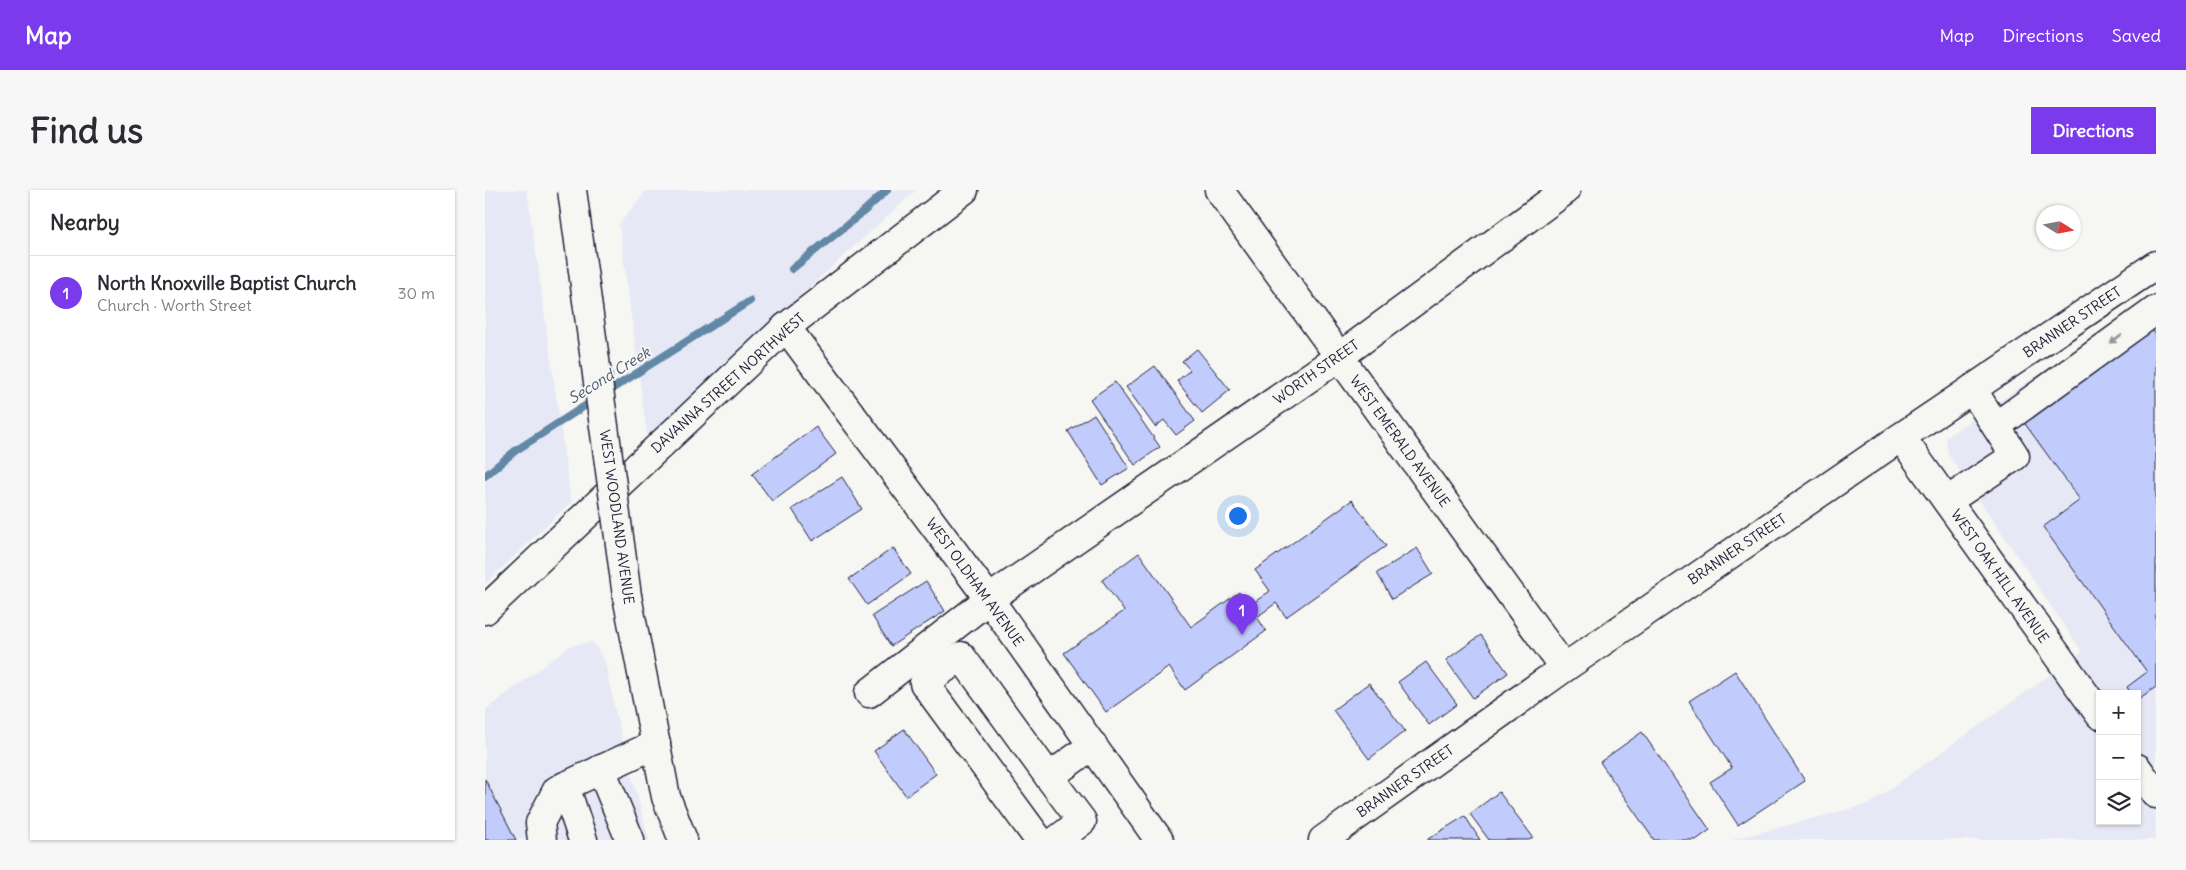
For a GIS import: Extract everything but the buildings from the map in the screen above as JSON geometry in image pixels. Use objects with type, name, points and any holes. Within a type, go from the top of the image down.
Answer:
[{"type":"street","name":"WEST WOODLAND AVENUE","points":[[572,190],[627,596],[666,797],[683,840]]},
{"type":"street","name":"DAVANNA STREET NORTHWEST","points":[[485,610],[786,327],[964,190]]},
{"type":"street","name":"WEST EMERALD AVENUE","points":[[1219,190],[1564,668]]},
{"type":"street","name":"WORTH STREET","points":[[937,657],[989,600],[1339,357],[1566,190]]},
{"type":"street","name":"BRANNER STREET","points":[[1323,840],[1564,668],[1901,437],[1972,389],[2152,278]]},
{"type":"street","points":[[1996,426],[2156,310]]},
{"type":"street","name":"WEST OLDHAM AVENUE","points":[[786,327],[989,600],[1159,840]]},
{"type":"street","points":[[1947,500],[2015,456],[1972,389]]},
{"type":"street","name":"WEST OAK HILL AVENUE","points":[[1901,437],[2096,710]]},
{"type":"street","points":[[869,694],[937,657],[961,656],[1082,821],[1057,840]]},
{"type":"street","points":[[937,657],[924,683],[1039,840]]},
{"type":"street","points":[[542,840],[540,823],[557,790],[656,744]]},
{"type":"street","points":[[1049,777],[1093,746]]},
{"type":"street","points":[[601,770],[630,840]]},
{"type":"street","points":[[565,786],[583,840]]},
{"type":"shaded area","points":[[485,190],[527,190],[571,502],[485,584]]},
{"type":"shaded area","points":[[647,190],[916,190],[647,436],[619,224]]},
{"type":"shaded area","points":[[2156,295],[2156,840],[1731,840],[1869,804],[2082,652],[1948,454],[1946,437]]},
{"type":"shaded area","points":[[593,642],[605,662],[616,715],[649,840],[485,840],[485,710],[570,646]]},
{"type":"waterway","name":"Second Creek","points":[[792,269],[863,212],[887,190]]},
{"type":"waterway","name":"Second Creek","points":[[604,394],[750,301]]},
{"type":"waterway","name":"Second Creek","points":[[485,476],[515,451],[594,400]]},
{"type":"place","name":"North Knoxville Baptist Church","points":[[1242,635]]}]
